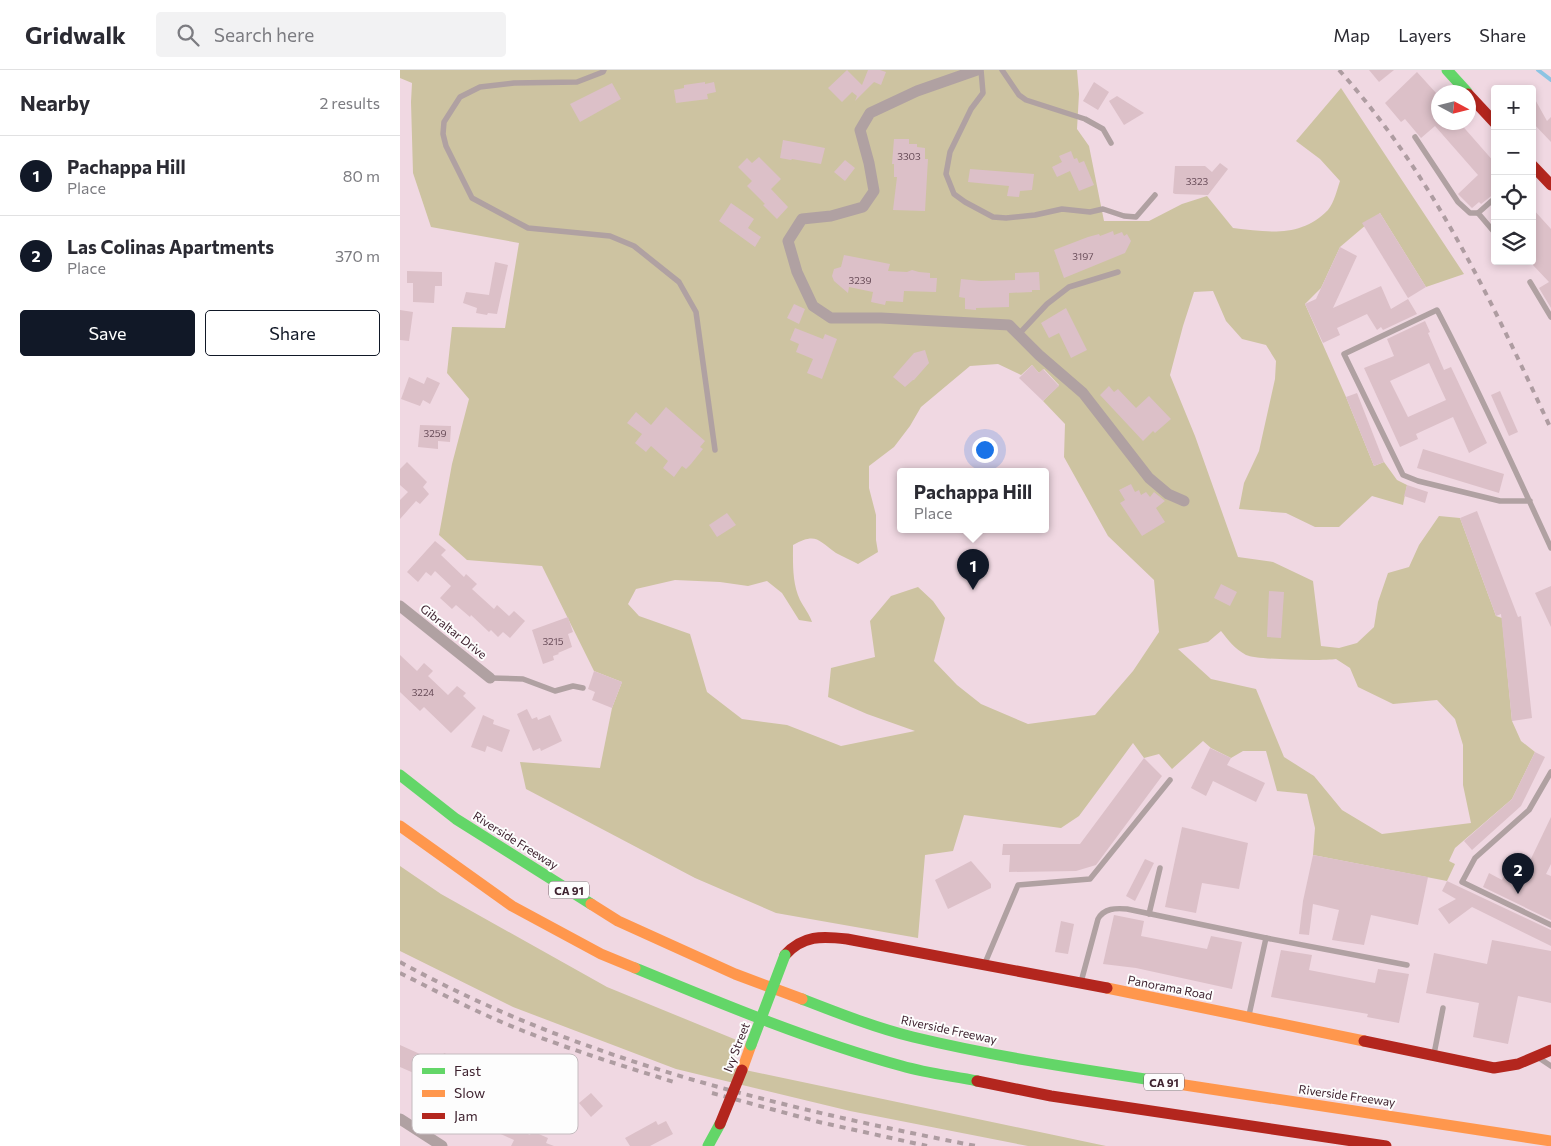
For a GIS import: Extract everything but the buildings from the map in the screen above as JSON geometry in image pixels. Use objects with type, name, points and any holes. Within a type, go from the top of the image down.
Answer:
[{"type":"main road","points":[[1447,70],[1461,85]]},
{"type":"main road","points":[[1476,102],[1491,119]]},
{"type":"main road","points":[[1536,170],[1551,185]]},
{"type":"main road","name":"Riverside Freeway","points":[[400,775],[456,819],[618,920],[735,974],[850,1017],[912,1037],[1056,1066],[1551,1141]]},
{"type":"main road","points":[[400,826],[512,906],[601,954],[723,1004],[838,1047],[904,1068],[1051,1096],[1386,1146]]},
{"type":"main road","name":"Panorama Road","points":[[785,956],[794,945],[821,936],[847,939],[1494,1068],[1518,1064],[1551,1050]]},
{"type":"main road","name":"Ivy Street","points":[[713,1145],[785,956]]},
{"type":"street","points":[[979,70],[917,91],[870,113],[860,130],[874,191],[863,207],[831,216],[802,218],[788,241],[797,272],[813,306],[831,318],[886,318],[1009,325],[1039,355],[1083,393],[1149,478],[1168,494],[1184,501]]},
{"type":"street","name":"Gibraltar Drive","points":[[400,606],[490,678]]},
{"type":"street","points":[[400,1119],[412,1127]]},
{"type":"street","points":[[423,1134],[442,1146]]},
{"type":"lane","points":[[604,70],[577,82],[514,82],[480,87],[460,97],[444,122],[442,134],[472,198],[528,228],[610,236],[634,246],[679,282],[696,312],[715,450]]},
{"type":"lane","points":[[979,70],[983,93],[971,109],[950,152],[946,174],[954,194],[965,202],[993,216],[1006,218],[1035,215],[1062,209],[1090,212],[1103,209],[1124,216],[1136,217],[1155,195]]},
{"type":"lane","points":[[1002,70],[1019,95],[1026,100],[1078,116],[1104,128],[1111,143]]},
{"type":"lane","points":[[1416,137],[1458,202],[1470,213],[1478,213],[1491,202]]},
{"type":"lane","points":[[1478,213],[1491,228]]},
{"type":"lane","points":[[1018,334],[1047,304],[1069,287],[1118,272]]},
{"type":"lane","points":[[1530,282],[1551,317]]},
{"type":"lane","points":[[1530,501],[1500,501],[1418,481],[1403,475],[1344,354],[1437,310],[1460,353],[1530,501],[1551,548]]},
{"type":"lane","points":[[490,678],[523,679],[555,691],[572,686],[584,688]]},
{"type":"lane","points":[[1551,772],[1530,810],[1475,858],[1462,882],[1551,925]]},
{"type":"lane","points":[[984,965],[1018,885],[1090,878],[1170,780]]},
{"type":"lane","points":[[1149,914],[1160,868]]},
{"type":"lane","points":[[1080,984],[1100,915],[1102,912],[1114,909],[1127,909],[1407,965]]},
{"type":"lane","points":[[1249,1018],[1266,938]]},
{"type":"lane","points":[[1434,1056],[1443,1008]]},
{"type":"lane","points":[[1538,1056],[1551,1066]]},
{"type":"shaded area","points":[[400,70],[1077,70],[1079,94],[1077,129],[1089,146],[1104,221],[1149,221],[1182,204],[1207,196],[1233,228],[1259,231],[1284,231],[1307,225],[1318,219],[1332,204],[1340,181],[1320,159],[1296,141],[1341,88],[1464,274],[1426,287],[1380,213],[1340,247],[1321,288],[1305,304],[1374,466],[1384,462],[1397,480],[1407,485],[1403,505],[1372,496],[1339,527],[1315,527],[1286,513],[1239,509],[1244,483],[1259,451],[1275,379],[1276,361],[1266,345],[1242,339],[1226,321],[1213,291],[1194,292],[1170,375],[1195,436],[1238,557],[1273,562],[1313,581],[1321,646],[1339,648],[1357,643],[1374,627],[1378,602],[1388,573],[1409,567],[1419,545],[1439,516],[1460,518],[1496,616],[1502,618],[1512,721],[1521,741],[1535,752],[1512,799],[1455,848],[1449,861],[1455,864],[1447,881],[1313,855],[1315,828],[1307,794],[1277,791],[1266,751],[1243,751],[1231,758],[1211,748],[1203,741],[1172,769],[1159,754],[1144,758],[1133,743],[1079,816],[1061,828],[964,815],[953,851],[925,855],[918,938],[776,913],[695,878],[526,789],[520,762],[600,768],[612,708],[622,682],[594,671],[542,566],[467,560],[439,535],[452,464],[469,399],[447,373],[452,327],[505,328],[519,243],[431,227],[413,173],[412,83],[400,78]],"holes":[[[998,364],[1021,375],[1032,365],[1039,373],[1044,369],[1059,385],[1043,401],[1065,424],[1064,457],[1108,536],[1154,580],[1159,632],[1133,671],[1095,715],[1028,724],[981,704],[957,685],[934,661],[945,618],[933,601],[918,587],[891,596],[870,621],[875,657],[831,668],[828,697],[867,714],[915,731],[841,746],[787,725],[742,719],[707,692],[690,634],[639,616],[628,604],[636,589],[675,580],[720,582],[748,586],[767,581],[782,593],[799,620],[812,622],[797,593],[793,545],[807,539],[816,539],[836,553],[858,564],[878,552],[876,515],[869,488],[869,466],[894,447],[910,426],[921,407],[970,366]],[[1221,631],[1238,650],[1252,657],[1290,660],[1336,659],[1350,668],[1358,687],[1393,704],[1437,700],[1455,719],[1463,745],[1463,785],[1471,823],[1382,834],[1342,810],[1314,776],[1284,757],[1256,689],[1211,679],[1178,649],[1208,642]]]},
{"type":"shaded area","points":[[400,866],[441,894],[607,987],[739,1041],[731,1067],[1106,1146],[1028,1146],[850,1111],[676,1069],[513,1007],[400,951]]},
{"type":"waterway","points":[[1538,70],[1551,80]]},
{"type":"railway","points":[[1339,70],[1373,110],[1432,196],[1483,287],[1551,429]]},
{"type":"railway","points":[[400,962],[468,996],[537,1027],[608,1053],[680,1076],[828,1115],[976,1146]]},
{"type":"railway","points":[[400,973],[475,1010],[521,1030],[578,1051],[674,1082]]},
{"type":"railway","points":[[712,1093],[819,1122],[927,1146]]},
{"type":"traffic: fast","points":[[1447,70],[1461,85]]},
{"type":"traffic: fast","points":[[400,775],[456,819],[591,904]]},
{"type":"traffic: fast","points":[[751,1045],[785,955]]},
{"type":"traffic: fast","points":[[635,968],[734,1008],[834,1045],[930,1073],[977,1081]]},
{"type":"traffic: fast","points":[[802,999],[871,1025],[943,1044],[1002,1056],[1152,1080]]},
{"type":"traffic: fast","points":[[708,1146],[720,1124]]},
{"type":"traffic: slow","points":[[400,826],[512,906],[601,954],[635,968]]},
{"type":"traffic: slow","points":[[591,904],[618,921],[735,974],[802,999]]},
{"type":"traffic: slow","points":[[1107,988],[1364,1041]]},
{"type":"traffic: slow","points":[[742,1070],[751,1045]]},
{"type":"traffic: slow","points":[[1152,1080],[1551,1141]]},
{"type":"traffic: jam","points":[[1476,103],[1491,119]]},
{"type":"traffic: jam","points":[[1536,169],[1551,185]]},
{"type":"traffic: jam","points":[[785,955],[792,948],[806,940],[821,937],[838,938],[1107,988]]},
{"type":"traffic: jam","points":[[1364,1041],[1494,1068],[1518,1064],[1551,1050]]},
{"type":"traffic: jam","points":[[720,1124],[742,1070]]},
{"type":"traffic: jam","points":[[977,1081],[1051,1096],[1386,1146]]},
{"type":"place","name":"Pachappa Hill","points":[[973,590]]},
{"type":"place","name":"Las Colinas Apartments","points":[[1518,894]]}]
